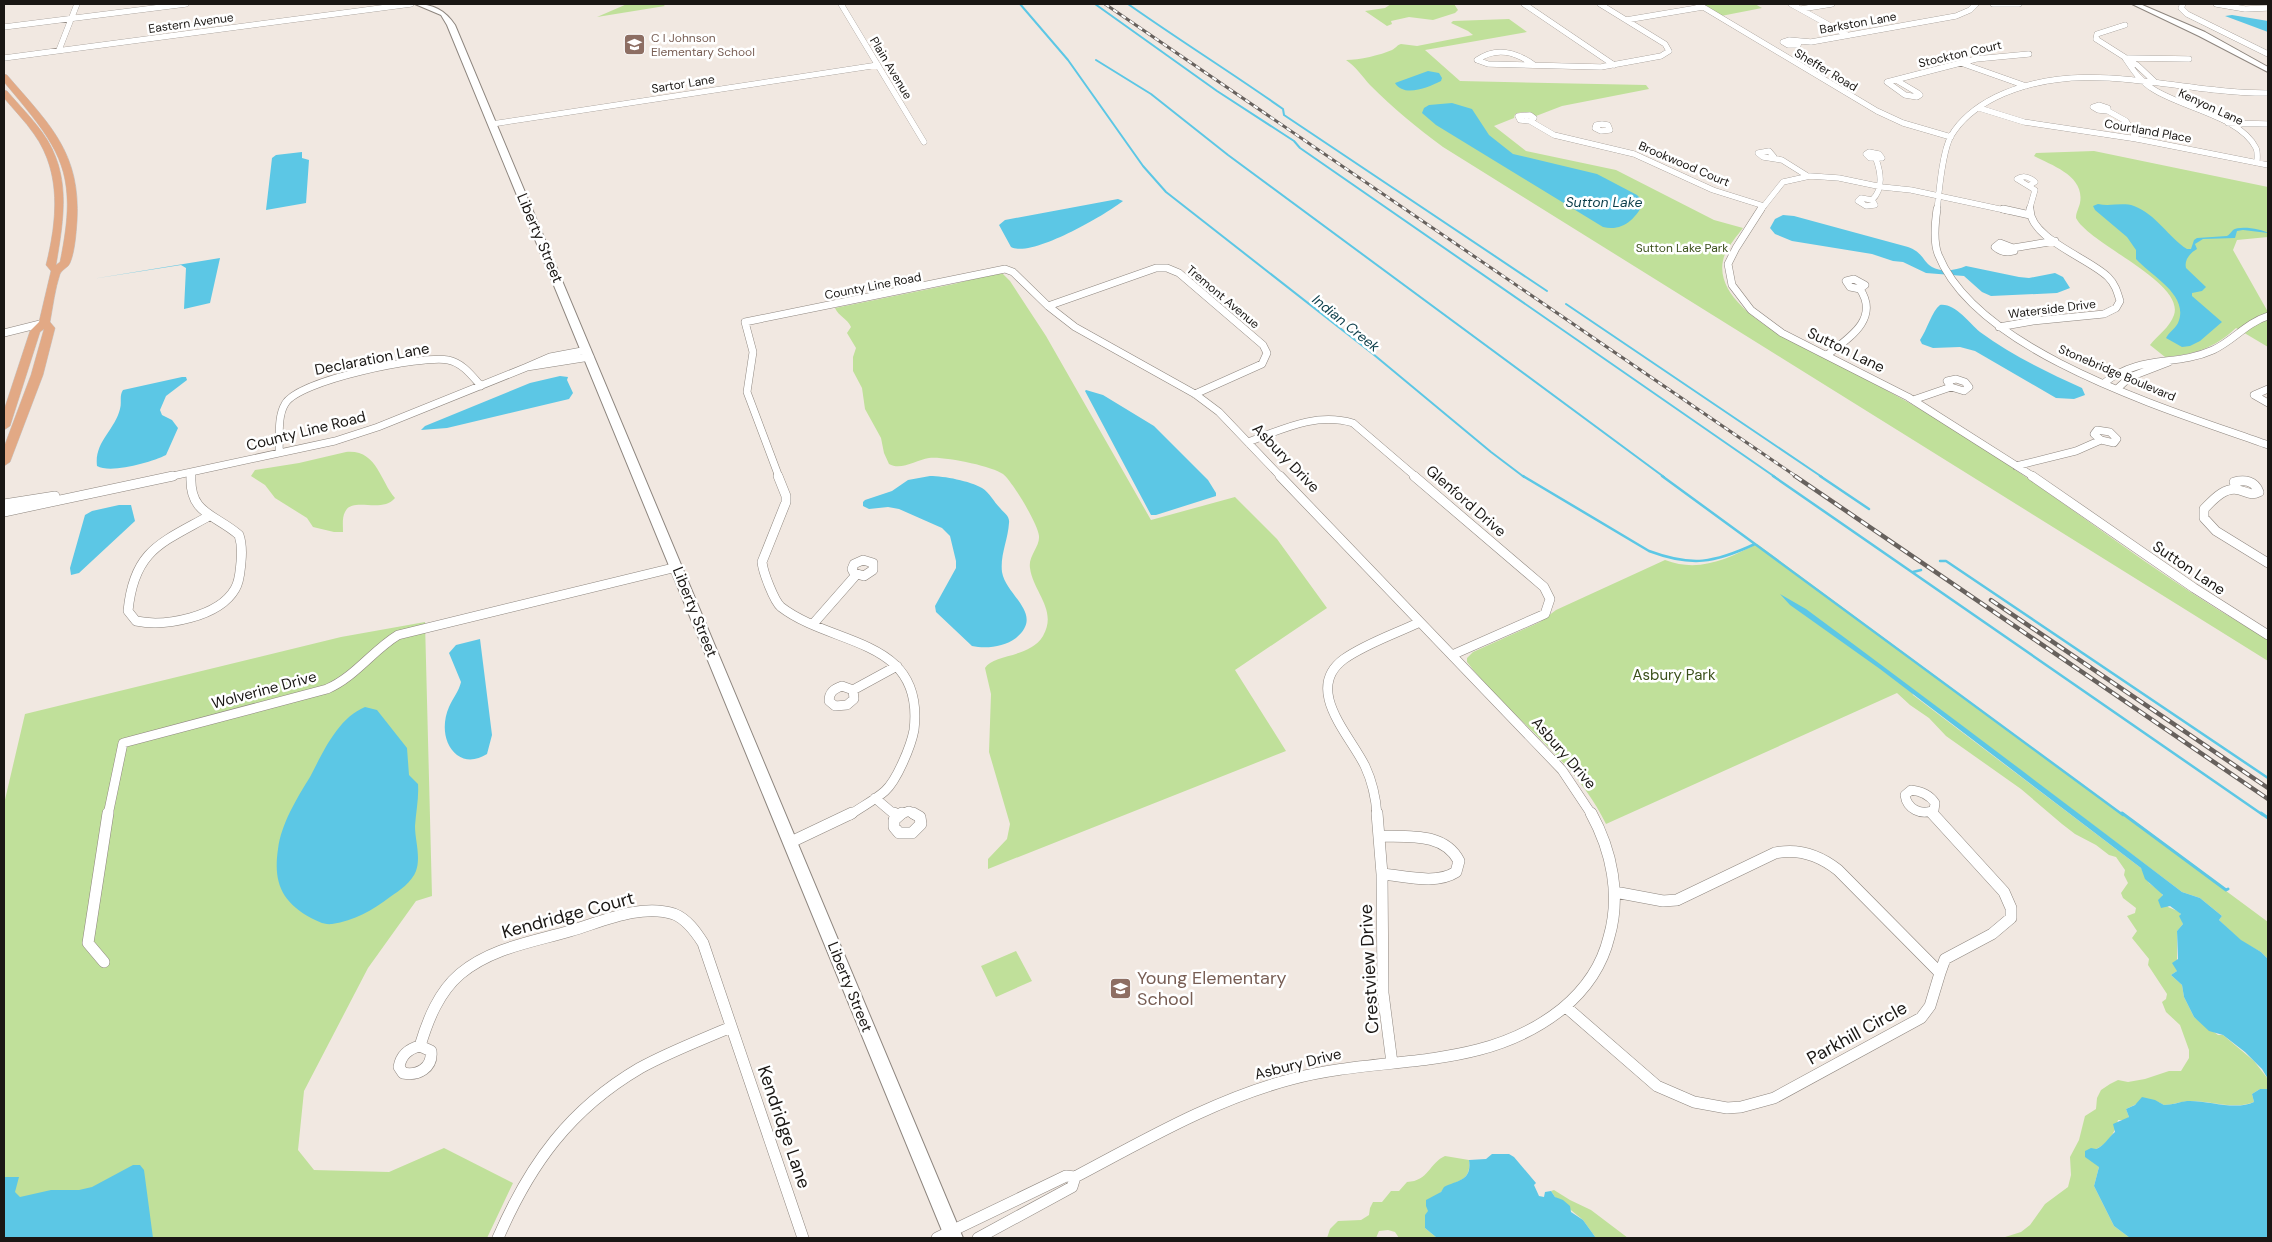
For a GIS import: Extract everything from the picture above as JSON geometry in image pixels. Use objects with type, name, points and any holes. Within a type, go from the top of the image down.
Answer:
[{"type":"main road","points":[[4,77],[54,138],[68,170],[73,202],[71,233],[65,263],[56,270],[44,323],[34,331],[23,372],[4,426]]},
{"type":"main road","points":[[4,93],[39,134],[56,170],[60,194],[60,214],[51,264],[56,270]]},
{"type":"main road","points":[[4,462],[37,375],[50,328],[44,323]]},
{"type":"street","points":[[59,50],[77,4]]},
{"type":"street","points":[[4,27],[186,4]]},
{"type":"street","name":"Eastern Avenue","points":[[4,58],[411,4]]},
{"type":"street","name":"Liberty Street","points":[[418,4],[444,14],[449,20],[791,842],[947,1236]]},
{"type":"street","name":"Plain Avenue","points":[[841,4],[924,142]]},
{"type":"street","points":[[1524,4],[1614,64]]},
{"type":"street","points":[[1534,65],[1520,55],[1510,52],[1483,57],[1477,60],[1488,64],[1595,67],[1661,56],[1669,51],[1665,44],[1600,4]]},
{"type":"street","points":[[1791,4],[1847,35]]},
{"type":"street","points":[[1801,9],[1832,4]]},
{"type":"street","name":"Barkston Lane","points":[[1799,43],[1961,14],[1970,10],[1976,4]]},
{"type":"street","points":[[1993,4],[2020,4]]},
{"type":"street","points":[[2135,4],[2202,34],[2268,70]]},
{"type":"street","points":[[2145,4],[2214,35],[2268,64]]},
{"type":"street","points":[[2184,4],[2181,8],[2188,14],[2268,54]]},
{"type":"street","points":[[2216,4],[2250,9],[2268,8]]},
{"type":"street","points":[[1626,20],[1700,5]]},
{"type":"street","name":"Sheffer Road","points":[[1700,5],[1877,111],[1903,123],[1951,137]]},
{"type":"street","name":"Kenyon Lane","points":[[2125,25],[2117,29],[2100,32],[2096,36],[2098,41],[2137,65],[2156,83],[2166,96]]},
{"type":"street","points":[[2226,32],[2237,30]]},
{"type":"street","points":[[2261,50],[2268,49]]},
{"type":"street","name":"Stockton Court","points":[[1896,80],[1920,96],[1908,96],[1887,84],[1896,80],[1996,55],[2029,54]]},
{"type":"street","points":[[2141,79],[2128,64],[2126,58],[2188,59]]},
{"type":"street","points":[[1960,63],[2023,87]]},
{"type":"street","name":"Sartor Lane","points":[[492,124],[878,65]]},
{"type":"street","name":"Stonebridge Boulevard","points":[[2268,93],[2234,92],[2117,77],[2060,78],[2023,87],[1977,109],[1964,120],[1951,137],[1939,198],[1936,243],[1948,275],[1971,303],[1999,327],[2034,349],[2104,383],[2268,444]]},
{"type":"street","name":"Stonebridge Boulevard","points":[[2141,79],[2150,78],[2220,86],[2268,88]]},
{"type":"street","name":"Kenyon Lane","points":[[2141,79],[2154,91],[2228,123],[2252,141],[2257,152],[2256,163]]},
{"type":"street","name":"Courtland Place","points":[[1977,109],[2010,121],[2137,139],[2268,165]]},
{"type":"street","points":[[2108,111],[2133,128],[2137,139]]},
{"type":"street","name":"Brookwood Court","points":[[1530,121],[1554,135],[1634,154],[1713,190],[1764,206]]},
{"type":"street","points":[[2228,123],[2268,124]]},
{"type":"street","points":[[1594,144],[1602,130]]},
{"type":"street","points":[[1774,157],[1806,176]]},
{"type":"street","points":[[1872,200],[1880,187],[1879,167],[1876,159]]},
{"type":"street","name":"Sutton Lane","points":[[1939,198],[1838,178],[1806,176],[1788,180],[1781,184],[1764,206],[1729,259],[1728,265],[1731,282],[1745,304],[1768,323],[1913,400],[2016,466],[2191,586],[2268,635]]},
{"type":"street","points":[[1939,198],[1972,207],[1992,208],[2030,215],[2031,202],[2036,192],[2030,185]]},
{"type":"street","name":"Waterside Drive","points":[[1999,327],[2032,320],[2100,314],[2113,311],[2118,306],[2120,296],[2111,282],[2096,269],[2055,242],[2040,229],[2030,215]]},
{"type":"street","points":[[2013,248],[2055,242]]},
{"type":"street","name":"Tremont Avenue","points":[[1048,306],[1150,269],[1167,268],[1179,273],[1263,345],[1268,352],[1262,364],[1194,394]]},
{"type":"street","name":"County Line Road","points":[[813,624],[780,606],[762,566],[765,552],[786,502],[786,496],[747,392],[753,352],[745,322],[1005,269]]},
{"type":"street","name":"Asbury Drive","points":[[947,1236],[1066,1176],[1075,1177],[1192,1117],[1244,1094],[1321,1072],[1459,1056],[1496,1047],[1525,1034],[1554,1017],[1583,990],[1602,959],[1612,928],[1615,892],[1608,851],[1601,831],[1580,794],[1562,770],[1219,412],[1194,394],[1087,334],[1048,306],[1013,272],[1005,269]]},
{"type":"street","points":[[1827,355],[1858,329],[1865,320],[1867,309],[1865,296],[1860,289]]},
{"type":"street","points":[[2104,383],[2118,371],[2127,367],[2145,362],[2169,362],[2214,350],[2228,343],[2249,324],[2268,316]]},
{"type":"street","points":[[4,328],[22,324],[26,326],[44,323]]},
{"type":"street","points":[[4,332],[21,330],[26,326]]},
{"type":"street","name":"County Line Road","points":[[4,512],[335,441],[378,427],[550,357],[588,353]]},
{"type":"street","name":"Declaration Lane","points":[[280,453],[285,403],[294,394],[314,383],[430,360],[448,359],[460,364],[481,386]]},
{"type":"street","points":[[2118,388],[2132,375],[2162,367],[2169,362]]},
{"type":"street","points":[[1913,400],[1951,387]]},
{"type":"street","points":[[2268,389],[2257,392],[2254,395],[2268,403]]},
{"type":"street","name":"Glenford Drive","points":[[1248,442],[1325,416],[1340,418],[1352,423],[1544,587],[1550,599],[1545,614],[1452,655]]},
{"type":"street","points":[[2016,466],[2076,451],[2101,440]]},
{"type":"street","points":[[191,472],[190,489],[193,500],[209,516],[236,531],[242,540],[239,576],[233,593],[216,607],[193,616],[156,624],[136,620],[128,611],[128,604],[137,566],[142,558],[156,547],[209,516]]},
{"type":"street","points":[[2237,489],[2219,495],[2204,509],[2204,518],[2216,531],[2268,564]]},
{"type":"street","name":"County Line Road","points":[[4,504],[83,494]]},
{"type":"street","name":"Wolverine Drive","points":[[104,962],[88,943],[111,795],[123,743],[159,732],[313,694],[332,687],[351,673],[386,641],[398,635],[677,567]]},
{"type":"street","points":[[791,842],[845,818],[886,790],[903,763],[915,731],[916,710],[914,696],[905,677],[897,666],[871,647],[813,624],[856,575]]},
{"type":"street","name":"Crestview Drive","points":[[1392,1063],[1383,993],[1382,874],[1376,801],[1370,778],[1359,755],[1332,710],[1326,693],[1329,675],[1345,657],[1420,622]]},
{"type":"street","points":[[853,690],[897,666]]},
{"type":"street","points":[[875,798],[897,816]]},
{"type":"street","points":[[1615,892],[1658,900],[1676,900],[1775,853],[1788,850],[1808,852],[1829,862],[1838,870],[1940,973],[1945,959],[2002,928],[2011,918],[2011,912],[2009,899],[1999,885],[1931,812]]},
{"type":"street","points":[[1380,836],[1438,840],[1452,848],[1459,861],[1456,872],[1444,878],[1382,874]]},
{"type":"street","name":"Kendridge Court","points":[[420,1046],[432,1011],[456,977],[469,967],[502,951],[623,916],[648,912],[676,915],[697,934],[703,943],[732,1027]]},
{"type":"street","name":"Parkhill Circle","points":[[1566,1007],[1657,1086],[1694,1102],[1727,1108],[1741,1107],[1774,1098],[1921,1018],[1930,1006],[1940,973]]},
{"type":"street","points":[[498,1238],[516,1195],[530,1171],[547,1146],[581,1110],[614,1084],[643,1067],[732,1027]]},
{"type":"street","name":"Kendridge Lane","points":[[732,1027],[803,1238]]},
{"type":"street","name":"Asbury Drive","points":[[978,1238],[1072,1187],[1075,1177]]},
{"type":"green space","points":[[627,4],[662,4],[665,6],[597,17]]},
{"type":"green space","points":[[1391,4],[1454,4],[1458,10],[1455,13],[1433,20],[1409,17],[1391,21],[1392,24],[1387,26],[1365,11],[1385,8]]},
{"type":"green space","points":[[1702,4],[1755,4],[1762,8],[1721,16]]},
{"type":"green space","name":"Sutton Lake Park","points":[[1509,19],[1527,32],[1425,50],[1460,81],[1646,85],[1649,89],[1562,106],[1536,116],[1529,112],[1520,112],[1515,114],[1514,118],[1494,126],[1526,151],[1616,170],[1714,220],[1743,228],[1725,254],[1722,267],[1724,279],[1729,290],[1746,311],[1777,333],[1880,386],[1930,415],[2015,469],[2157,570],[2268,639],[2268,661],[1443,147],[1396,110],[1346,60],[1382,54],[1401,44],[1417,46],[1473,35],[1451,23],[1453,21]]},
{"type":"green space","points":[[2094,151],[2268,187],[2268,237],[2237,240],[2233,250],[2268,312],[2268,347],[2236,328],[2211,346],[2186,354],[2165,357],[2150,345],[2172,319],[2174,315],[2173,302],[2165,290],[2151,277],[2084,228],[2076,218],[2080,203],[2078,186],[2066,173],[2034,156],[2036,153]]},
{"type":"green space","points":[[1001,272],[1010,281],[1046,336],[1151,520],[1235,497],[1277,539],[1327,608],[1235,670],[1286,751],[988,869],[988,859],[1007,839],[1010,824],[989,752],[991,694],[985,668],[996,660],[1030,648],[1043,636],[1047,627],[1046,609],[1035,585],[1030,568],[1031,559],[1039,540],[1038,530],[1030,513],[1012,485],[1003,474],[997,471],[967,462],[936,458],[924,459],[904,466],[889,464],[884,453],[881,438],[865,409],[862,388],[853,371],[853,357],[856,348],[847,333],[851,327],[835,308],[954,284]]},
{"type":"green space","points":[[346,452],[356,452],[371,461],[395,498],[383,505],[354,505],[349,507],[343,516],[343,532],[313,527],[307,518],[275,498],[265,485],[251,476],[255,470],[299,463]]},
{"type":"green space","name":"Asbury Park","points":[[1757,544],[2268,922],[2268,959],[2261,952],[2241,941],[2219,920],[2222,916],[2200,898],[2182,892],[1910,687],[1913,695],[2141,868],[2149,883],[2161,892],[2168,907],[2180,912],[2183,924],[2177,931],[2177,971],[2171,975],[2182,985],[2184,997],[2194,1017],[2218,1035],[2223,1035],[2254,1061],[2268,1079],[2268,1089],[2260,1089],[2252,1094],[2254,1102],[2247,1104],[2231,1105],[2191,1101],[2164,1105],[2149,1100],[2126,1109],[2129,1117],[2126,1120],[2118,1120],[2110,1138],[2096,1149],[2099,1167],[2094,1186],[2114,1226],[2130,1238],[2002,1238],[2021,1232],[2030,1225],[2045,1204],[2068,1187],[2071,1175],[2070,1157],[2079,1140],[2085,1116],[2096,1109],[2097,1098],[2101,1090],[2118,1080],[2128,1082],[2145,1079],[2169,1071],[2181,1071],[2189,1058],[2189,1050],[2180,1025],[2166,1012],[2162,1002],[2166,999],[2167,994],[2148,965],[2149,959],[2132,938],[2137,931],[2127,916],[2135,913],[2136,908],[2123,898],[2121,893],[2128,883],[2124,875],[2125,870],[2116,857],[2109,855],[2096,845],[2075,834],[2021,789],[1946,736],[1929,718],[1897,693],[1606,824],[1593,800],[1577,779],[1541,739],[1502,702],[1467,662],[1467,658],[1473,652],[1540,622],[1556,610],[1665,560],[1677,564],[1701,565],[1735,555]]},
{"type":"green space","points":[[425,622],[432,896],[416,901],[368,968],[304,1091],[298,1150],[314,1170],[389,1172],[444,1148],[513,1183],[487,1238],[4,1238],[4,804],[25,714],[341,637]]},
{"type":"green space","points":[[1016,951],[1032,981],[996,997],[981,966]]},
{"type":"green space","points":[[1445,1156],[1469,1160],[1469,1168],[1464,1178],[1445,1188],[1435,1200],[1425,1228],[1437,1238],[1399,1238],[1395,1232],[1388,1230],[1379,1231],[1376,1238],[1327,1238],[1330,1229],[1338,1221],[1361,1220],[1369,1215],[1373,1202],[1382,1202],[1391,1191],[1399,1191],[1407,1182],[1420,1178]]},
{"type":"green space","points":[[1554,1190],[1591,1210],[1628,1238],[1596,1238],[1583,1220],[1555,1197],[1551,1191]]},
{"type":"water","points":[[2232,15],[2268,21],[2268,32],[2225,16]]},
{"type":"water","points":[[1428,71],[1439,73],[1442,78],[1441,81],[1410,91],[1404,90],[1395,83]]},
{"type":"water","name":"Sutton Lake","points":[[1452,103],[1472,109],[1489,135],[1513,154],[1597,174],[1637,195],[1644,202],[1641,208],[1633,219],[1622,226],[1616,228],[1603,227],[1436,125],[1422,113],[1424,108],[1429,105]]},
{"type":"water","points":[[302,152],[302,158],[309,160],[306,203],[266,210],[272,158],[276,155]]},
{"type":"water","points":[[1118,199],[1123,201],[1101,216],[1051,241],[1035,246],[1021,249],[1011,247],[999,225],[1005,220]]},
{"type":"water","points":[[2098,204],[2130,205],[2142,210],[2149,214],[2187,249],[2191,249],[2194,240],[2197,238],[2227,236],[2233,230],[2240,228],[2251,228],[2268,233],[2243,230],[2237,231],[2235,238],[2203,239],[2195,244],[2197,249],[2188,257],[2186,268],[2206,287],[2202,291],[2192,293],[2192,296],[2222,322],[2200,341],[2190,346],[2182,347],[2166,338],[2178,323],[2180,313],[2179,304],[2174,295],[2136,259],[2136,250],[2127,237],[2095,210],[2093,206]]},
{"type":"water","points":[[1783,215],[1794,216],[1908,247],[1920,254],[1929,265],[1936,269],[1949,270],[1966,266],[2029,278],[2055,273],[2063,277],[2070,288],[2057,293],[1991,296],[1982,292],[1964,276],[1926,273],[1903,262],[1893,261],[1872,254],[1792,241],[1775,234],[1770,228],[1775,219]]},
{"type":"water","points":[[220,258],[210,303],[184,309],[186,268],[181,265],[92,279]]},
{"type":"water","points":[[1940,305],[1946,305],[1956,310],[1980,332],[2017,356],[2082,388],[2085,395],[2074,399],[2056,398],[1975,351],[1960,347],[1933,348],[1922,344],[1920,340],[1934,312]]},
{"type":"water","points":[[560,376],[568,377],[567,380],[573,393],[569,399],[447,428],[421,430],[425,426],[530,383]]},
{"type":"water","points":[[186,377],[187,380],[166,396],[160,410],[162,415],[172,420],[178,428],[166,455],[142,464],[121,468],[112,469],[97,466],[99,450],[120,409],[123,390]]},
{"type":"water","points":[[1086,390],[1103,395],[1154,426],[1208,480],[1216,496],[1151,515]]},
{"type":"water","points":[[930,476],[957,479],[982,488],[1008,516],[1009,523],[1002,560],[1002,572],[1005,581],[1021,605],[1027,621],[1024,629],[1011,641],[995,646],[972,646],[936,612],[935,606],[956,568],[950,536],[942,528],[899,509],[888,507],[869,509],[863,506],[865,500],[892,491],[908,480]]},
{"type":"water","points":[[119,505],[131,505],[135,521],[79,573],[71,575],[70,568],[85,515],[92,511]]},
{"type":"water","points":[[1780,594],[1806,609],[2182,892],[2200,898],[2222,916],[2219,920],[2241,940],[2261,952],[2268,959],[2268,1079],[2262,1069],[2245,1052],[2223,1035],[2209,1031],[2194,1017],[2184,997],[2182,985],[2171,975],[2177,971],[2172,963],[2178,959],[2177,931],[2183,924],[2179,916],[2181,914],[2170,906],[2161,908],[2158,900],[2163,895],[2145,879],[2141,868],[1880,669],[1790,605]]},
{"type":"water","points":[[480,639],[492,735],[487,754],[480,758],[468,759],[457,755],[446,739],[445,720],[461,682],[449,653],[456,645]]},
{"type":"water","points":[[365,707],[377,710],[407,748],[409,775],[418,784],[415,826],[418,854],[417,866],[414,875],[408,882],[377,906],[348,920],[326,924],[301,912],[286,898],[277,872],[278,849],[282,830],[290,812],[332,737],[347,719]]},
{"type":"water","points":[[2260,1089],[2268,1089],[2268,1238],[2130,1238],[2114,1226],[2094,1186],[2099,1167],[2085,1157],[2085,1151],[2091,1148],[2099,1148],[2104,1144],[2115,1132],[2113,1124],[2129,1117],[2126,1109],[2135,1105],[2142,1097],[2155,1100],[2164,1105],[2187,1101],[2230,1105],[2247,1104],[2254,1102],[2252,1094]]},
{"type":"water","points":[[1492,1154],[1509,1154],[1514,1157],[1536,1183],[1534,1185],[1539,1196],[1544,1197],[1545,1192],[1551,1191],[1555,1197],[1563,1200],[1570,1206],[1571,1212],[1583,1220],[1596,1238],[1437,1238],[1425,1228],[1425,1215],[1428,1211],[1426,1200],[1441,1192],[1444,1187],[1463,1179],[1468,1172],[1469,1160],[1486,1159]]},
{"type":"water","points":[[133,1165],[140,1165],[144,1170],[153,1238],[4,1238],[4,1177],[19,1177],[15,1192],[20,1197],[51,1190],[79,1190],[92,1187]]},
{"type":"waterway","name":"Indian Creek","points":[[1020,4],[1068,60],[1143,166],[1166,192],[1373,354],[1524,477]]},
{"type":"waterway","points":[[1095,4],[1217,91],[1294,141],[1300,148],[1775,477]]},
{"type":"waterway","points":[[1128,4],[1283,109],[1284,115],[1547,291]]},
{"type":"waterway","points":[[1096,60],[1151,94],[1228,155],[1664,477]]},
{"type":"waterway","points":[[1566,304],[1822,477]]},
{"type":"waterway","name":"Indian Creek","points":[[1523,476],[1649,551],[1664,556],[1691,561],[1703,561],[1715,559],[1755,544]]},
{"type":"waterway","points":[[1662,476],[1755,544]]},
{"type":"waterway","points":[[1773,476],[2263,815]]},
{"type":"waterway","points":[[1820,476],[1869,509]]},
{"type":"waterway","points":[[1755,544],[2123,815]]},
{"type":"waterway","points":[[1940,561],[1946,561],[2268,778]]},
{"type":"waterway","points":[[1913,572],[1921,570]]},
{"type":"waterway","points":[[2122,813],[2226,890],[2228,889]]},
{"type":"waterway","points":[[2261,813],[2268,818]]},
{"type":"railway","points":[[1105,4],[1797,477]]},
{"type":"railway","points":[[1795,476],[2268,799]]},
{"type":"railway","points":[[1991,600],[2268,788]]},
{"type":"place","name":"C I Johnson Elementary School","points":[[635,45]]},
{"type":"place","name":"Young Elementary School","points":[[1121,988]]}]
